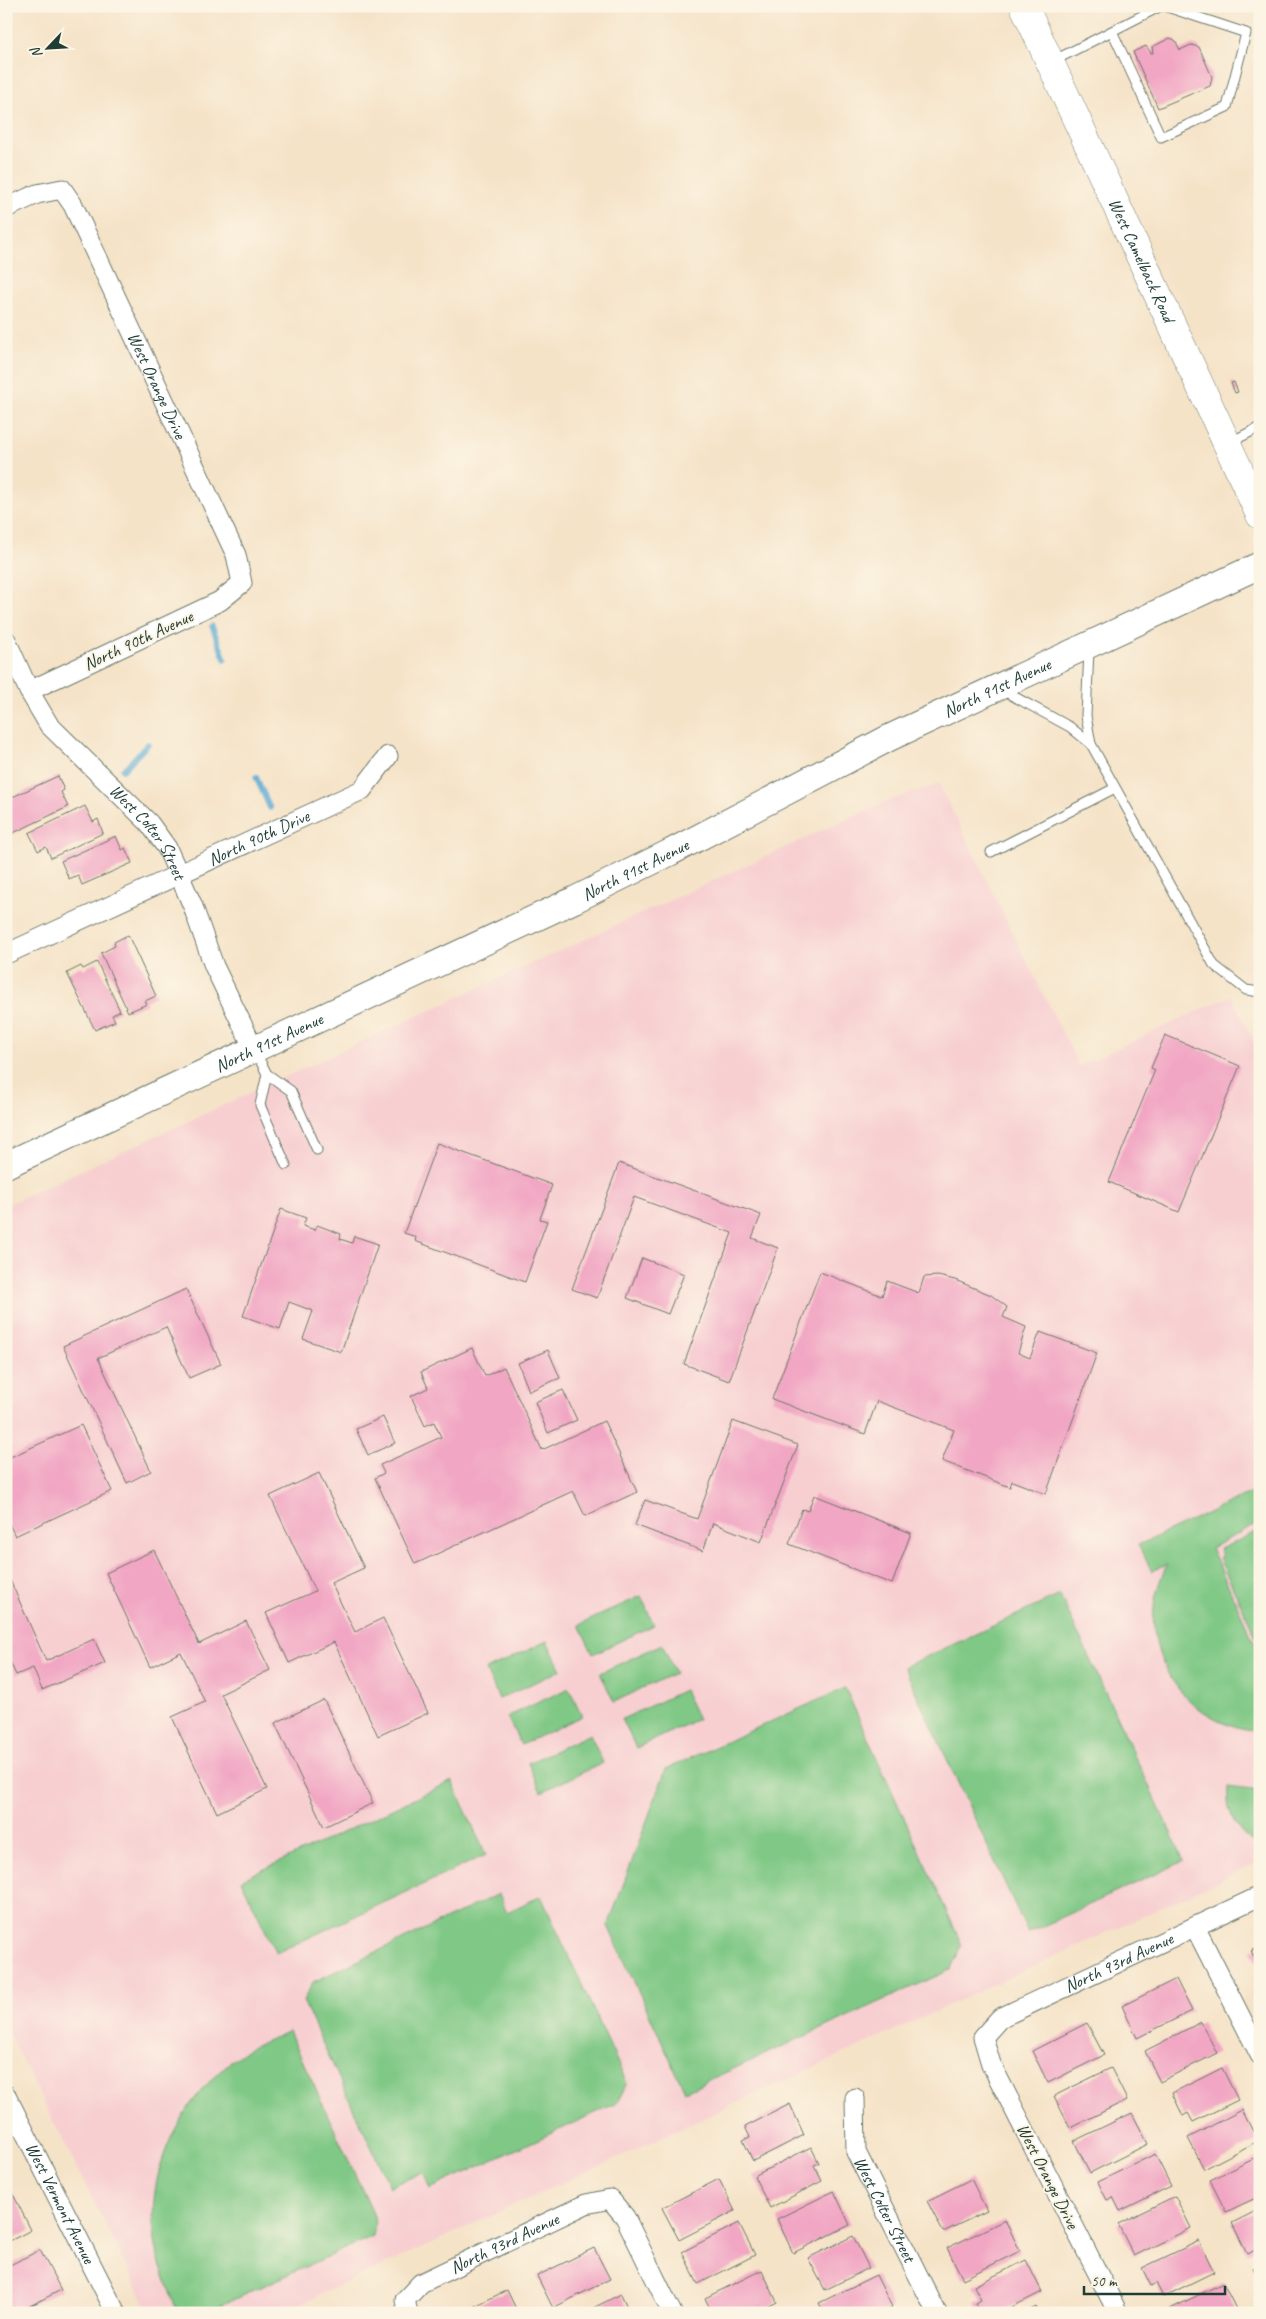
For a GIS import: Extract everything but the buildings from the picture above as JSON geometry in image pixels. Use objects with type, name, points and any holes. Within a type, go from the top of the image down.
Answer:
[{"type":"main road","name":"West Camelback Road","points":[[1024,6],[1260,515]]},
{"type":"main road","name":"North 91st Avenue","points":[[6,1165],[574,900],[671,852],[889,738],[1260,565]]},
{"type":"street","name":"West Orange Drive","points":[[6,208],[38,194],[62,189],[73,205],[236,555],[242,583]]},
{"type":"street","name":"North 90th Avenue","points":[[30,691],[220,601],[242,583]]},
{"type":"street","name":"West Colter Street","points":[[6,640],[30,691],[49,725],[149,823],[168,848],[214,966],[254,1049]]},
{"type":"street","name":"North 90th Drive","points":[[6,954],[362,790],[388,756]]},
{"type":"street","name":"North 93rd Avenue","points":[[983,2037],[1000,2018],[1260,1896]]},
{"type":"street","points":[[1195,1927],[1260,2055]]},
{"type":"street","name":"West Orange Drive","points":[[983,2037],[991,2064],[1118,2313]]},
{"type":"street","name":"West Vermont Avenue","points":[[6,2095],[116,2313]]},
{"type":"street","name":"West Colter Street","points":[[855,2098],[856,2152],[937,2313]]},
{"type":"street","name":"North 93rd Avenue","points":[[406,2306],[422,2284],[586,2204],[610,2199],[625,2217],[672,2313]]},
{"type":"lane","points":[[1050,62],[1112,31],[1162,6],[1246,33],[1227,107],[1161,137],[1112,31]]},
{"type":"lane","points":[[1227,444],[1260,427]]},
{"type":"lane","points":[[1089,644],[1086,716],[1091,744],[1214,965],[1246,990],[1260,992]]},
{"type":"lane","points":[[997,687],[1070,727],[1091,744]]},
{"type":"lane","points":[[991,852],[1115,788]]},
{"type":"lane","points":[[254,1049],[267,1074],[291,1091],[317,1150]]},
{"type":"lane","points":[[267,1074],[260,1105],[286,1165]]},
{"type":"shaded area","points":[[939,784],[1079,1066],[1231,996],[1260,1054],[1260,1862],[280,2313],[150,2313],[6,2028],[6,1205],[882,803]]},
{"type":"green space","points":[[1260,1489],[1260,1522],[1211,1548],[1260,1655],[1260,1731],[1231,1725],[1205,1713],[1184,1695],[1168,1673],[1157,1648],[1153,1621],[1156,1593],[1167,1565],[1152,1571],[1138,1545]]},
{"type":"green space","points":[[1260,1530],[1260,1645],[1219,1558],[1223,1556],[1220,1549]]},
{"type":"green space","points":[[1060,1595],[1184,1861],[1028,1933],[904,1667]]},
{"type":"green space","points":[[641,1596],[654,1625],[593,1654],[579,1625]]},
{"type":"green space","points":[[547,1641],[561,1670],[499,1699],[486,1670]]},
{"type":"green space","points":[[662,1644],[675,1673],[614,1702],[600,1673]]},
{"type":"green space","points":[[569,1688],[582,1716],[521,1745],[507,1717]]},
{"type":"green space","points":[[845,1688],[962,1945],[950,1970],[685,2091],[608,1926],[666,1769]]},
{"type":"green space","points":[[684,1690],[698,1719],[636,1748],[622,1719]]},
{"type":"green space","points":[[590,1734],[603,1763],[541,1792],[528,1763]]},
{"type":"green space","points":[[452,1781],[486,1855],[276,1953],[241,1880]]},
{"type":"green space","points":[[1228,1787],[1260,1791],[1260,1833],[1254,1843],[1236,1825],[1228,1803]]},
{"type":"green space","points":[[499,1894],[507,1912],[541,1896],[627,2083],[617,2103],[430,2189],[423,2172],[390,2187],[303,2001],[313,1982]]},
{"type":"green space","points":[[289,2031],[376,2220],[373,2236],[204,2313],[178,2313],[159,2260],[153,2224],[154,2196],[160,2168],[169,2142],[182,2118],[198,2095],[217,2074],[244,2052]]},
{"type":"waterway","points":[[212,626],[225,659]]},
{"type":"waterway","points":[[123,770],[148,744]]},
{"type":"waterway","points":[[256,777],[270,808]]}]
